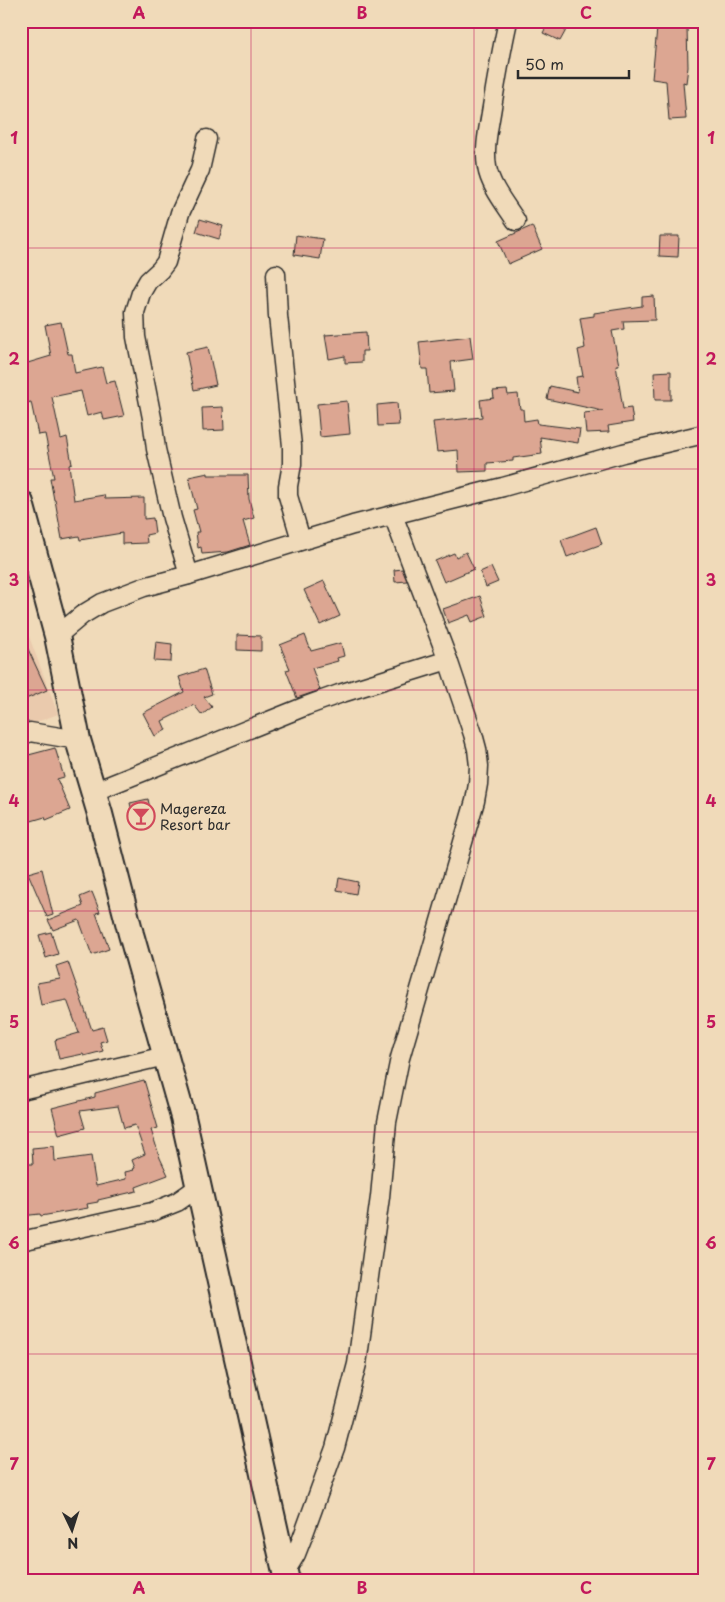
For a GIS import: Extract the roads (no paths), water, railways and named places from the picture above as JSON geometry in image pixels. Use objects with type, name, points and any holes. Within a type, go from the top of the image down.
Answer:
[{"type":"street","points":[[508,21],[492,108],[486,157],[487,168],[494,185],[516,221]]},
{"type":"street","points":[[189,575],[172,518],[156,449],[152,418],[136,337],[136,312],[141,293],[148,281],[166,262],[180,214],[200,170],[207,139]]},
{"type":"street","points":[[276,274],[278,316],[292,446],[288,496],[301,540]]},
{"type":"street","points":[[57,636],[82,615],[102,603],[144,587],[301,540],[503,487],[623,453],[704,434]]},
{"type":"street","points":[[21,503],[57,636],[78,740],[183,1117],[286,1576]]},
{"type":"street","points":[[286,1576],[303,1536],[335,1448],[357,1364],[379,1206],[391,1099],[400,1058],[475,801],[478,784],[477,749],[448,660],[393,515]]},
{"type":"street","points":[[94,792],[306,706],[448,660]]},
{"type":"street","points":[[21,736],[30,732],[78,740]]},
{"type":"street","points":[[21,1090],[165,1056]]},
{"type":"street","points":[[21,1241],[152,1212],[177,1202],[190,1194],[198,1186]]},
{"type":"place","name":"Magereza Resort bar","points":[[141,816]]}]
